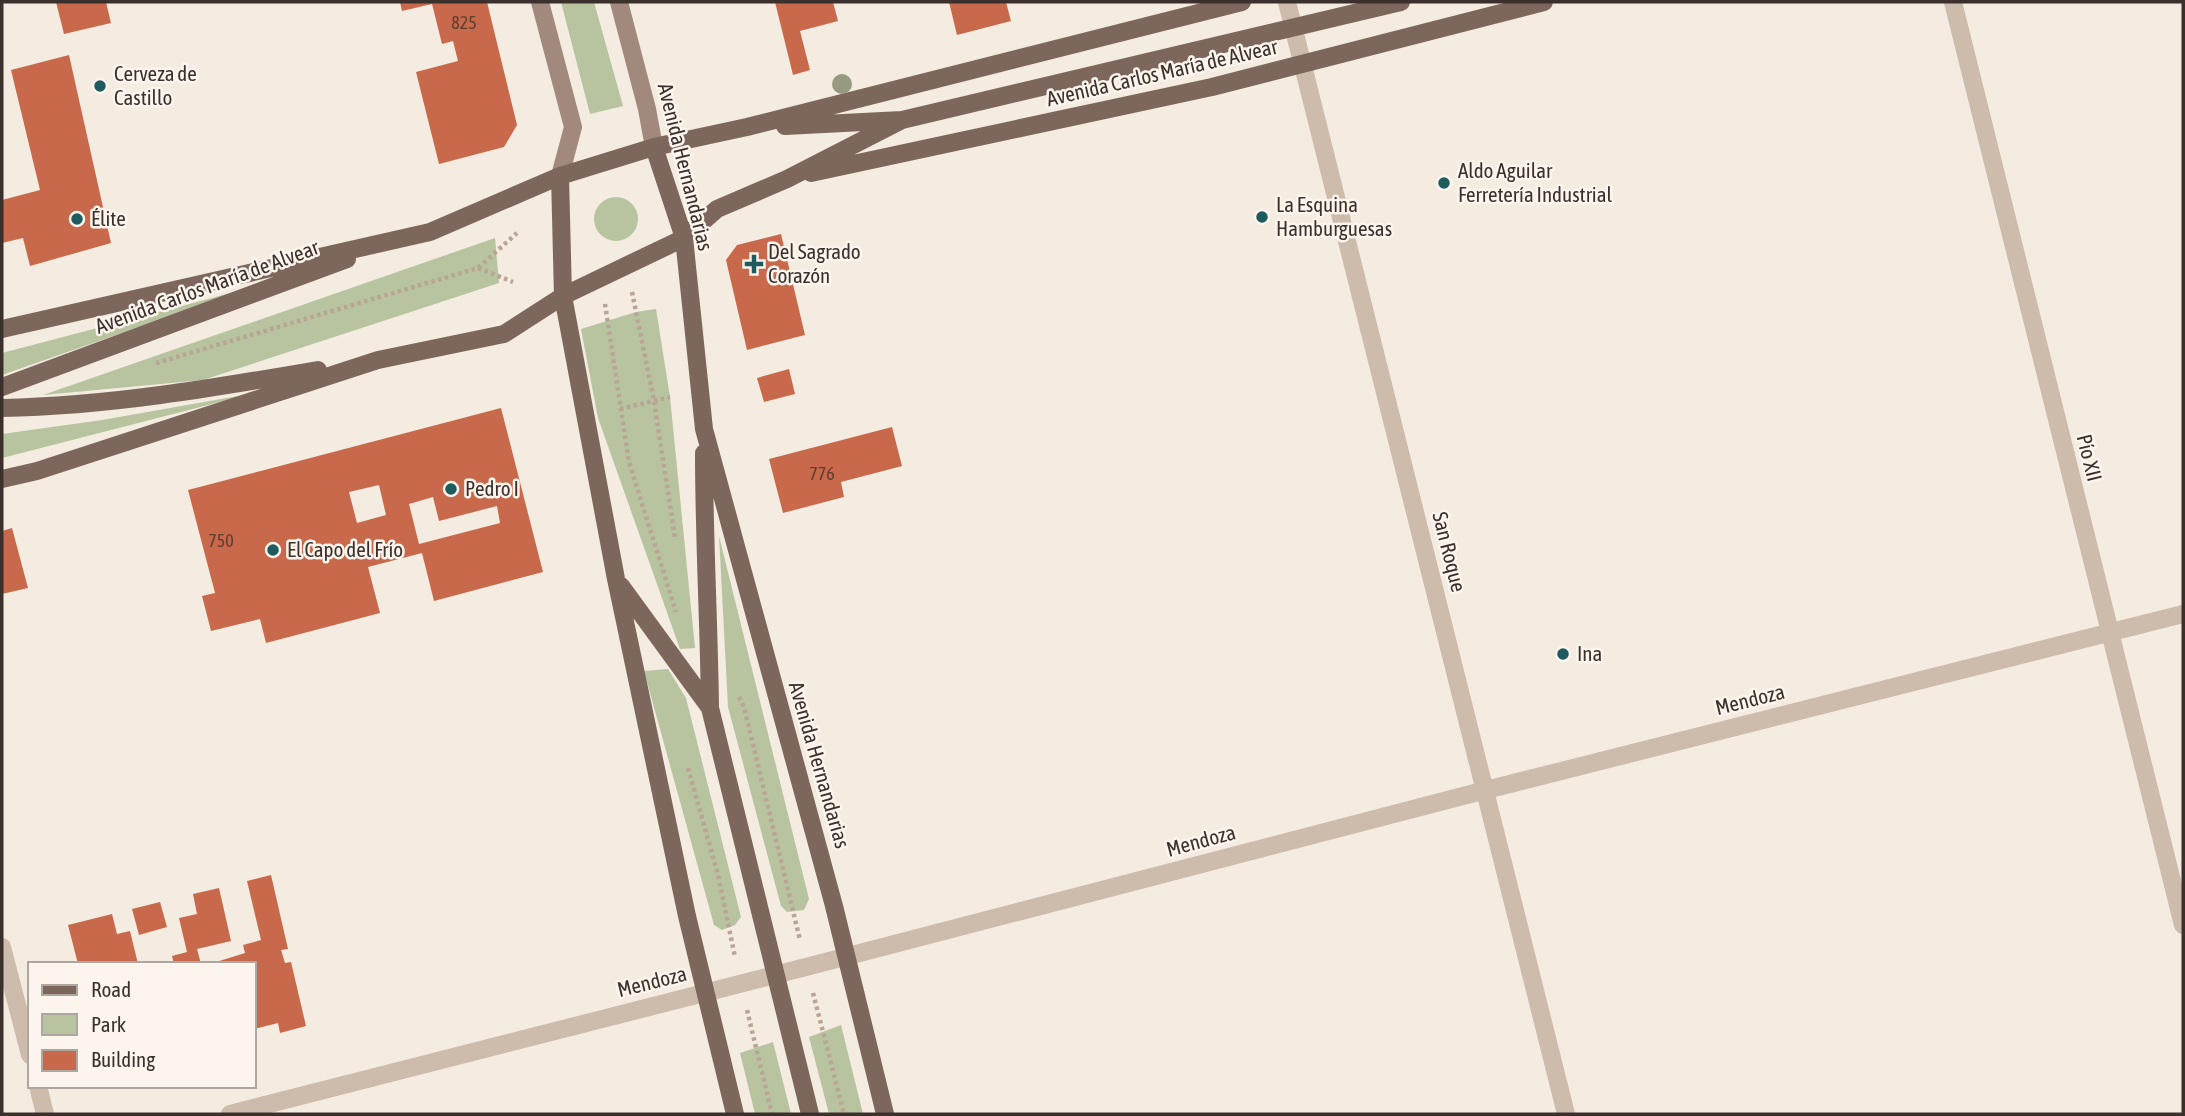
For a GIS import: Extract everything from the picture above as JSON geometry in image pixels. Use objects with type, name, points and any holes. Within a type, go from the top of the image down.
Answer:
[{"type":"main road","name":"Avenida Hernandarias","points":[[540,2],[573,127],[560,176],[563,296],[616,579],[687,916],[735,1114]]},
{"type":"main road","name":"Avenida Hernandarias","points":[[619,2],[647,109],[654,147],[684,238],[704,429],[710,708],[810,1114]]},
{"type":"main road","name":"Avenida Carlos María de Alvear","points":[[2,387],[315,270],[430,232],[560,176],[654,147],[747,127],[1242,2]]},
{"type":"main road","name":"Avenida Carlos María de Alvear","points":[[747,127],[902,120],[1401,2]]},
{"type":"main road","name":"Avenida Carlos María de Alvear","points":[[787,179],[1212,87],[1544,2]]},
{"type":"main road","name":"Avenida Carlos María de Alvear","points":[[2,408],[60,407],[190,391],[378,360],[504,334],[563,296],[684,238],[718,209],[787,179],[902,120]]},
{"type":"main road","name":"Avenida Carlos María de Alvear","points":[[2,329],[430,232]]},
{"type":"main road","name":"Avenida Carlos María de Alvear","points":[[2,479],[37,471],[378,360]]},
{"type":"main road","name":"Avenida Hernandarias","points":[[704,429],[834,906],[884,1114]]},
{"type":"main road","name":"Avenida Hernandarias","points":[[616,579],[710,708]]},
{"type":"street","name":"San Roque","points":[[1287,2],[1566,1114]]},
{"type":"street","name":"Pío XII","points":[[1953,2],[2183,925]]},
{"type":"street","name":"Mendoza","points":[[230,1114],[1486,790],[2183,614]]},
{"type":"street","points":[[2,947],[28,1047]]},
{"type":"street","points":[[38,1088],[45,1114]]},
{"type":"path","points":[[152,364],[478,268],[517,233]]},
{"type":"path","points":[[478,268],[513,282]]},
{"type":"path","points":[[609,413],[670,397]]},
{"type":"green space","points":[[561,2],[594,2],[623,106],[590,114]]},
{"type":"green space","points":[[616,197],[625,198],[632,203],[637,210],[637,228],[632,235],[625,240],[616,241],[607,240],[600,235],[595,228],[594,219],[595,210],[600,203],[607,198]]},
{"type":"green space","points":[[495,238],[499,283],[203,380],[43,395]]},
{"type":"green space","points":[[250,288],[2,375],[2,353]]},
{"type":"green space","points":[[656,309],[670,397],[695,648],[680,649],[598,418],[581,329],[636,312]]},
{"type":"green space","points":[[255,393],[2,458],[2,434],[102,420]]},
{"type":"green space","points":[[719,536],[809,899],[804,910],[787,912],[781,906],[728,707]]},
{"type":"green space","points":[[668,669],[686,698],[741,917],[735,925],[722,930],[714,925],[644,671]]},
{"type":"green space","points":[[841,1025],[863,1114],[829,1114],[809,1037]]},
{"type":"green space","points":[[773,1042],[791,1114],[755,1114],[740,1053]]},
{"type":"building","points":[[56,2],[106,2],[111,23],[64,34]]},
{"type":"building","points":[[400,2],[487,2],[517,125],[504,147],[439,164],[416,72],[458,61],[453,41],[442,44],[432,4],[402,11]]},
{"type":"building","points":[[775,2],[833,2],[838,21],[800,31],[810,70],[793,75]]},
{"type":"building","points":[[949,2],[1006,2],[1011,21],[957,35]]},
{"type":"building","points":[[69,55],[111,243],[30,266],[23,238],[2,243],[2,200],[40,190],[11,70]]},
{"type":"building","points":[[781,234],[805,335],[747,350],[726,260],[737,245]]},
{"type":"building","points":[[789,369],[795,394],[764,402],[757,378]]},
{"type":"building","points":[[501,408],[543,572],[434,601],[422,553],[368,567],[380,613],[266,643],[260,619],[211,631],[202,596],[215,593],[188,490]],"holes":[[[379,485],[386,515],[357,523],[349,492]],[[433,497],[439,521],[497,506],[500,523],[419,544],[409,504]]]},
{"type":"building","points":[[892,427],[902,466],[841,482],[844,497],[783,513],[769,459]]},
{"type":"building","points":[[12,528],[28,588],[2,594],[2,531]]},
{"type":"building","points":[[271,875],[288,949],[281,950],[285,963],[291,962],[306,1026],[280,1033],[278,1023],[256,1028],[256,962],[216,962],[245,953],[243,945],[261,940],[247,881]]},
{"type":"building","points":[[219,888],[231,941],[197,949],[200,962],[174,962],[172,956],[187,952],[179,918],[197,914],[193,894]]},
{"type":"building","points":[[160,902],[167,927],[139,935],[132,909]]},
{"type":"building","points":[[112,914],[117,934],[130,931],[138,962],[77,962],[68,925]]},
{"type":"place","name":"Cerveza de Castillo","points":[[100,86]]},
{"type":"place","name":"Aldo Aguilar Ferretería Industrial","points":[[1444,183]]},
{"type":"place","name":"La Esquina Hamburguesas","points":[[1262,217]]},
{"type":"place","name":"Élite","points":[[77,219]]},
{"type":"place","name":"Del Sagrado Corazón","points":[[754,264]]},
{"type":"place","name":"Pedro I","points":[[451,489]]},
{"type":"place","name":"El Capo del Frío","points":[[273,550]]},
{"type":"place","name":"Ina","points":[[1563,654]]}]
